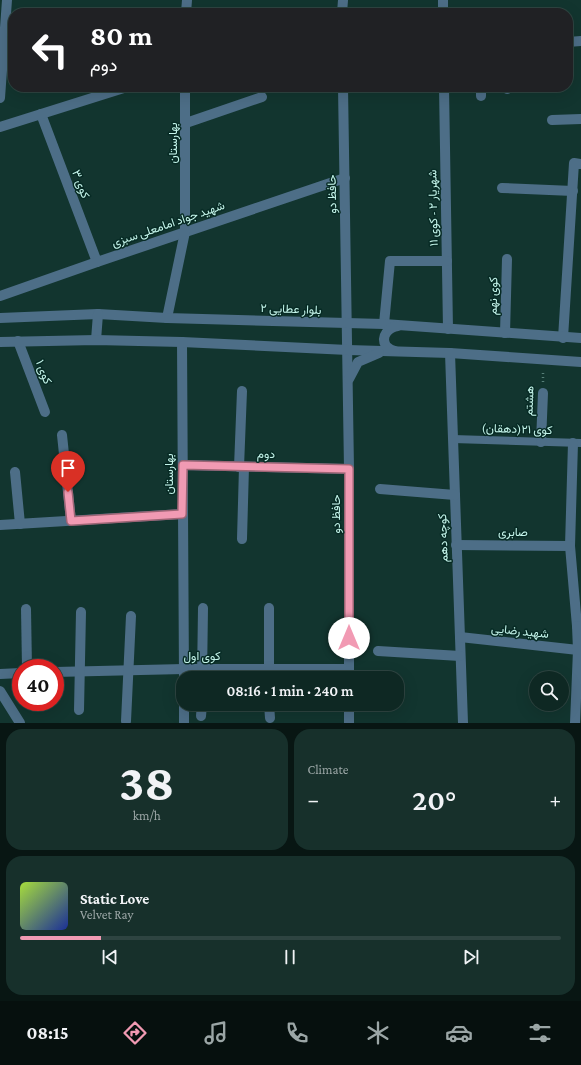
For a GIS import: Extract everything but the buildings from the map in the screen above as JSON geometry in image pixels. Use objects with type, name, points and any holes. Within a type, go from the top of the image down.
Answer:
[{"type":"street","points":[[7,0],[8,12]]},
{"type":"street","points":[[0,98],[8,32]]},
{"type":"street","points":[[0,127],[111,92]]},
{"type":"street","name":"بهارستان","points":[[167,318],[185,232],[186,92]]},
{"type":"street","name":"حافظ دو","points":[[343,92],[348,324],[349,671]]},
{"type":"street","name":"شهریار ۲ - کوی ۱۱","points":[[444,92],[448,329]]},
{"type":"street","points":[[186,123],[262,97]]},
{"type":"street","name":"کوی ۳","points":[[41,114],[97,262]]},
{"type":"street","points":[[552,120],[581,118]]},
{"type":"street","points":[[563,338],[574,163],[581,164]]},
{"type":"street","name":"شهید جواد امامعلی سبزی","points":[[0,296],[345,178]]},
{"type":"street","points":[[502,188],[572,191]]},
{"type":"street","name":"کوی نهم","points":[[505,333],[507,259]]},
{"type":"street","points":[[384,324],[390,261],[447,261]]},
{"type":"street","points":[[96,340],[98,314]]},
{"type":"street","name":"بلوار عطایی ۲","points":[[0,318],[98,314],[167,318],[384,324],[563,338],[581,338]]},
{"type":"street","points":[[389,351],[386,345],[385,334],[390,328],[400,326]]},
{"type":"street","points":[[0,342],[96,340],[182,342],[450,353],[581,362]]},
{"type":"street","name":"کوی ۱","points":[[18,341],[45,412]]},
{"type":"street","name":"بهارستان","points":[[182,342],[184,671]]},
{"type":"street","points":[[348,382],[358,362],[389,351]]},
{"type":"street","name":"کوچه دهم","points":[[450,353],[463,723]]},
{"type":"street","points":[[242,391],[242,539]]},
{"type":"street","name":"هشتم","points":[[541,442],[543,393]]},
{"type":"street","points":[[62,435],[71,521]]},
{"type":"street","points":[[575,723],[579,626],[570,546],[577,443]]},
{"type":"street","name":"دوم","points":[[183,465],[349,469]]},
{"type":"street","points":[[15,472],[20,524]]},
{"type":"street","points":[[380,489],[455,495]]},
{"type":"street","points":[[0,525],[182,514]]},
{"type":"street","name":"صابری","points":[[456,545],[570,546]]},
{"type":"street","points":[[202,671],[203,608]]},
{"type":"street","points":[[269,671],[270,608]]},
{"type":"street","points":[[26,609],[27,659]]},
{"type":"street","points":[[79,710],[81,612]]},
{"type":"street","points":[[126,721],[131,616]]},
{"type":"street","name":"شهید رضایی","points":[[460,637],[578,650]]},
{"type":"street","points":[[378,651],[460,656]]},
{"type":"street","name":"کوی اول","points":[[64,672],[128,670],[176,673]]},
{"type":"street","points":[[0,674],[12,673]]},
{"type":"street","points":[[0,691],[20,723]]},
{"type":"street","points":[[184,711],[184,723]]},
{"type":"street","points":[[202,711],[202,716]]},
{"type":"street","points":[[270,711],[270,718]]},
{"type":"street","points":[[349,711],[349,723]]},
{"type":"lane","name":"کوی ۲۱(دهقان)","points":[[453,439],[577,443]]},
{"type":"path","name":"هشتم","points":[[543,360],[543,393]]},
{"type":"route","points":[[68,492],[71,521],[182,514],[183,465],[349,469],[349,638]]}]
